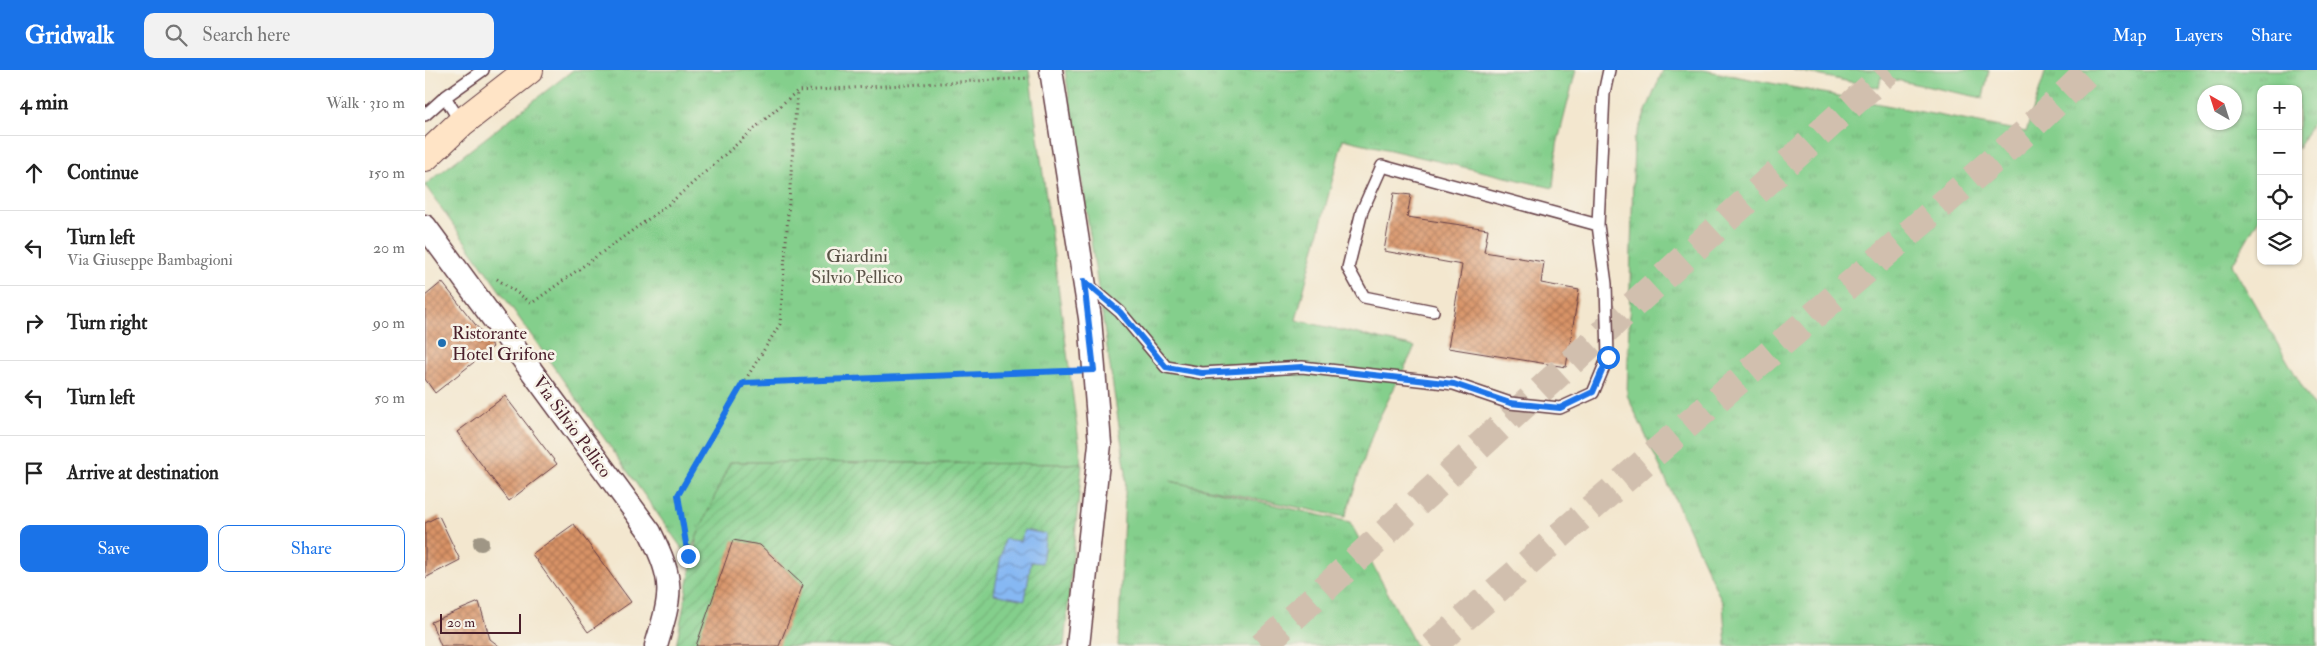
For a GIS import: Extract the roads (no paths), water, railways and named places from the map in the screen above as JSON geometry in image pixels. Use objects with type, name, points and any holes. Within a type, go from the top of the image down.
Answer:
[{"type":"main road","points":[[425,157],[461,123],[529,70]]},
{"type":"street","points":[[1052,73],[1084,281],[1100,444],[1078,646]]},
{"type":"street","name":"Via Silvio Pellico","points":[[425,226],[650,532],[668,574],[669,603],[657,646]]},
{"type":"lane","points":[[425,115],[445,97],[483,70]]},
{"type":"lane","points":[[1084,281],[1120,312],[1166,367],[1202,373],[1302,367],[1454,384],[1510,403],[1560,408],[1593,392],[1608,357],[1606,284],[1598,225],[1604,93],[1609,70]]},
{"type":"lane","points":[[445,97],[461,123]]},
{"type":"lane","points":[[1433,311],[1364,297],[1348,268],[1362,211],[1382,166],[1598,225]]},
{"type":"water","points":[[1024,530],[1046,534],[1042,563],[1031,562],[1025,600],[994,594],[1004,539],[1020,541]]},
{"type":"tunnel","points":[[1262,646],[1889,70]]},
{"type":"tunnel","points":[[1432,646],[2026,132],[2090,70]]},
{"type":"place","name":"Ristorante Hotel Grifone","points":[[442,343]]},
{"type":"park label","name":"Giardini Silvio Pellico","points":[[857,266]]}]
